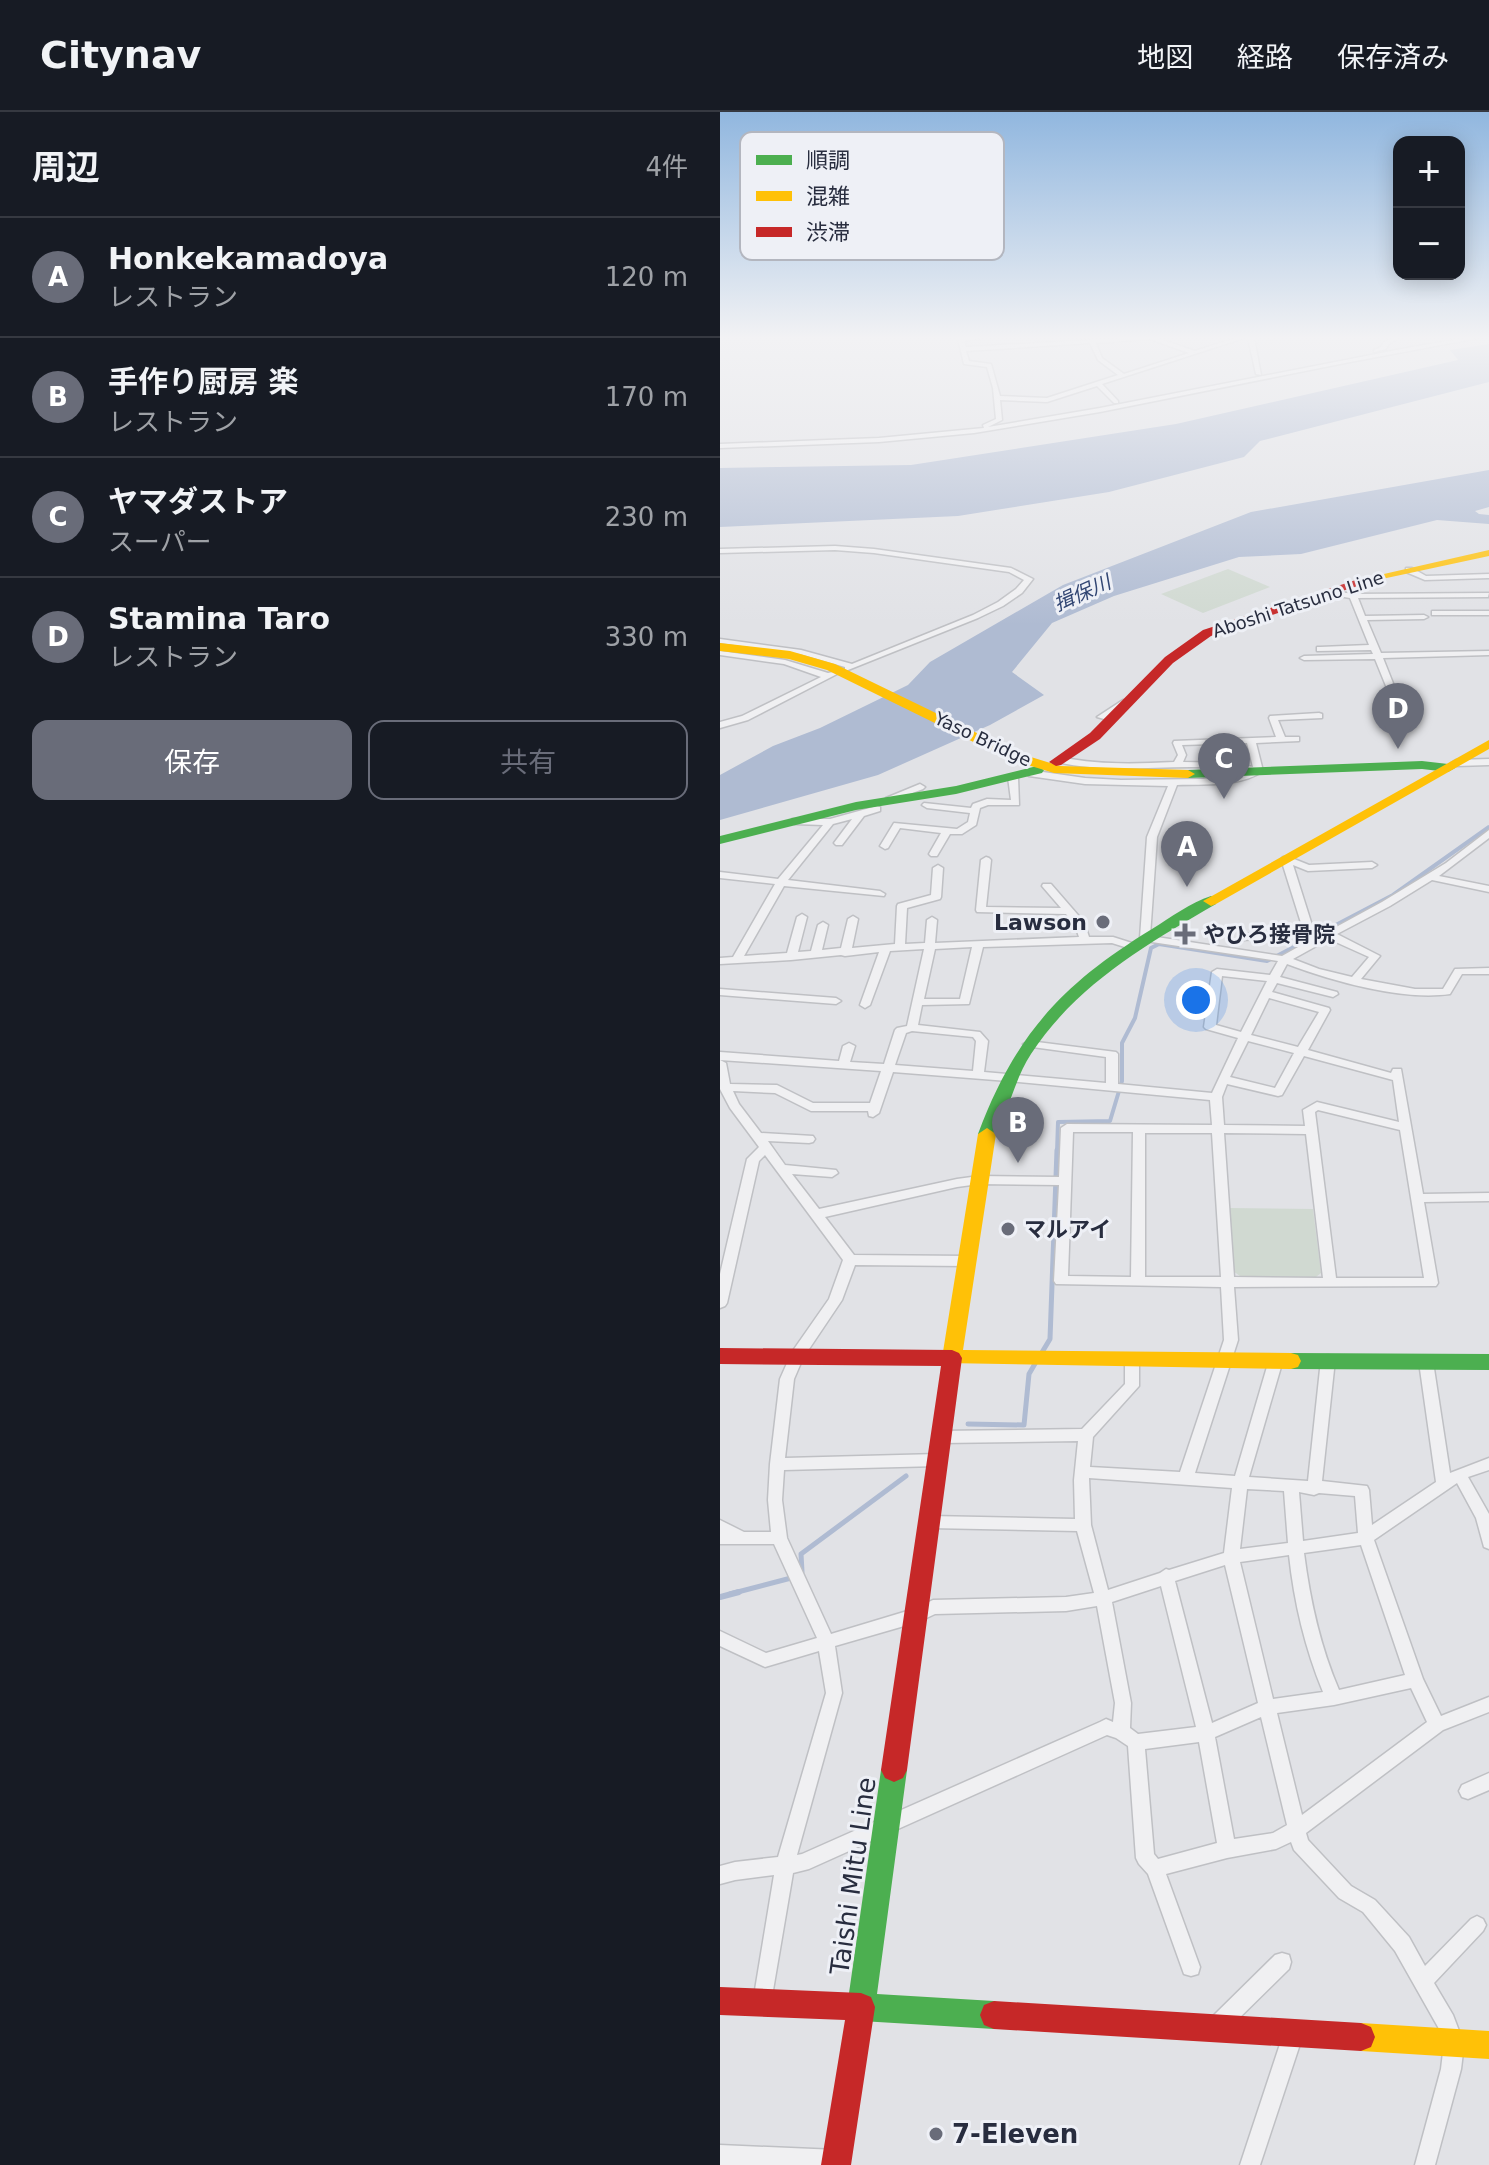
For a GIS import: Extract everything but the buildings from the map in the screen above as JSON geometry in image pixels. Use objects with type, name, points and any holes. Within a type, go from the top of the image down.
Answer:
[{"type":"street","points":[[720,446],[928,434]]},
{"type":"street","points":[[720,551],[835,548],[874,551],[1011,570],[1029,579],[1026,586],[1014,595],[966,621],[849,667],[801,652],[720,641]]},
{"type":"street","name":"Aboshi Tatsuno Line","points":[[1058,761],[1095,736],[1169,660],[1207,633],[1330,592],[1409,570],[1489,553]]},
{"type":"street","points":[[1465,558],[1488,593]]},
{"type":"street","points":[[1409,570],[1415,576],[1425,578],[1489,576]]},
{"type":"street","points":[[1330,592],[1353,596],[1488,593]]},
{"type":"street","points":[[1353,596],[1398,706]]},
{"type":"street","points":[[1435,613],[1489,613]]},
{"type":"street","points":[[1363,618],[1424,617]]},
{"type":"street","points":[[720,650],[785,662],[830,675],[745,718],[720,725]]},
{"type":"street","name":"Yaso Bridge","points":[[720,650],[790,655],[831,667],[1013,756],[1059,770],[1100,774],[1452,765]]},
{"type":"street","points":[[1304,658],[1320,650],[1489,653]]},
{"type":"street","points":[[1101,717],[1135,696]]},
{"type":"street","points":[[1281,739],[1273,718],[1319,716]]},
{"type":"street","points":[[1176,766],[1182,755],[1177,743],[1296,739]]},
{"type":"street","points":[[1251,740],[1258,771]]},
{"type":"street","name":"Taishi Mitu Line","points":[[1489,744],[1138,942],[1070,994],[1029,1044],[1008,1077],[990,1119],[979,1180],[861,2007],[1489,2045]]},
{"type":"street","points":[[1058,761],[1100,768],[1234,764],[1258,771]]},
{"type":"street","points":[[1452,765],[1489,762]]},
{"type":"street","points":[[720,840],[795,821],[956,790],[1026,773],[1086,781],[1174,781],[1237,779],[1258,771]]},
{"type":"street","points":[[885,846],[897,825],[959,832],[973,823],[976,806],[987,802],[1016,803],[1026,773]]},
{"type":"street","points":[[1138,942],[1152,837],[1174,781]]},
{"type":"street","points":[[795,821],[830,822],[860,814],[920,787]]},
{"type":"street","points":[[927,805],[975,811]]},
{"type":"street","points":[[839,843],[860,814]]},
{"type":"street","points":[[737,959],[781,882],[830,822]]},
{"type":"street","points":[[934,854],[947,830]]},
{"type":"street","points":[[1186,1478],[1231,1340],[1216,1097],[1223,1079],[1284,959],[1311,941],[1330,935],[1431,877],[1489,833]]},
{"type":"street","points":[[1286,859],[1308,868],[1372,865]]},
{"type":"street","points":[[1286,859],[1311,941]]},
{"type":"street","points":[[986,860],[981,910],[1066,911]]},
{"type":"street","points":[[900,947],[902,906],[936,897],[938,868]]},
{"type":"street","points":[[720,875],[880,894]]},
{"type":"street","points":[[1431,877],[1489,889]]},
{"type":"street","points":[[1047,886],[1080,924],[1085,940]]},
{"type":"street","points":[[791,957],[802,917]]},
{"type":"street","points":[[845,953],[853,919]]},
{"type":"street","points":[[912,1028],[930,946],[932,920]]},
{"type":"street","points":[[815,955],[823,925]]},
{"type":"street","points":[[1244,953],[1240,932],[1283,935]]},
{"type":"street","points":[[1330,935],[1375,956],[1354,981]]},
{"type":"street","points":[[720,961],[900,947],[1113,940],[1266,956],[1354,981],[1436,993],[1446,992],[1452,987],[1454,975],[1459,971],[1489,971]]},
{"type":"street","points":[[918,1002],[965,1002],[978,944]]},
{"type":"street","points":[[865,1005],[886,948]]},
{"type":"street","points":[[1310,1130],[1067,1128],[1061,1281],[1431,1283],[1397,1075],[1210,1027],[1217,972],[1274,979],[1333,994]]},
{"type":"street","points":[[720,992],[836,1001]]},
{"type":"street","points":[[1223,1079],[1278,1092],[1325,1010],[1266,994]]},
{"type":"street","points":[[725,1087],[777,1089],[811,1107],[874,1110],[901,1030],[912,1028],[976,1034],[982,1041],[978,1075]]},
{"type":"street","points":[[1029,1044],[1112,1054],[1112,1087]]},
{"type":"street","points":[[844,1065],[849,1046]]},
{"type":"street","points":[[720,1056],[1008,1077],[1216,1097]]},
{"type":"street","points":[[720,1063],[727,1105],[783,1169],[850,1260]]},
{"type":"street","points":[[1330,1282],[1309,1110],[1317,1106],[1404,1127]]},
{"type":"street","points":[[1138,1282],[1139,1128]]},
{"type":"street","points":[[762,1143],[809,1139]]},
{"type":"street","points":[[720,1303],[753,1159],[762,1143]]},
{"type":"street","points":[[783,1169],[832,1173]]},
{"type":"street","points":[[818,1214],[979,1180],[1064,1181]]},
{"type":"street","points":[[1417,1198],[1489,1197]]},
{"type":"street","points":[[850,1260],[967,1261]]},
{"type":"street","points":[[762,2003],[785,1865],[834,1693],[826,1641],[779,1538],[775,1500],[787,1379],[797,1356],[835,1300],[850,1260]]},
{"type":"street","points":[[720,1356],[1489,1362]]},
{"type":"street","points":[[1132,1359],[1132,1386],[1086,1435],[1082,1472],[1083,1525],[1103,1598],[1123,1703],[1145,1858],[1155,1868],[1191,1967]]},
{"type":"street","points":[[1276,1360],[1240,1484],[1231,1557],[1299,1828],[1300,1844],[1345,1892],[1369,1906],[1402,1944],[1446,2022],[1454,2044],[1451,2069],[1425,2165]]},
{"type":"street","points":[[1314,1489],[1328,1360]]},
{"type":"street","points":[[1426,1362],[1444,1483]]},
{"type":"street","points":[[941,1437],[1086,1435]]},
{"type":"street","points":[[777,1464],[938,1460]]},
{"type":"street","points":[[720,1638],[765,1660],[918,1615],[933,1607],[1066,1604],[1103,1598],[1231,1557],[1366,1538],[1444,1483],[1459,1474],[1489,1464]]},
{"type":"street","points":[[1082,1472],[1362,1490],[1366,1538],[1415,1680],[1437,1725]]},
{"type":"street","points":[[1459,1474],[1483,1517],[1489,1543]]},
{"type":"street","points":[[1291,1487],[1295,1547],[1320,1669],[1334,1698]]},
{"type":"street","points":[[930,1522],[1083,1525]]},
{"type":"street","points":[[720,1526],[742,1537]]},
{"type":"street","points":[[720,1538],[779,1538]]},
{"type":"street","points":[[1166,1576],[1206,1733],[1227,1849]]},
{"type":"street","points":[[720,1875],[803,1863],[1106,1727],[1129,1737],[1206,1733],[1267,1707],[1334,1698],[1415,1680]]},
{"type":"street","points":[[1155,1868],[1227,1849],[1276,1841],[1299,1828],[1437,1725],[1489,1704]]},
{"type":"street","points":[[1468,1791],[1489,1781]]},
{"type":"street","points":[[1423,1981],[1477,1925]]},
{"type":"street","points":[[1214,2029],[1282,1962]]},
{"type":"street","points":[[720,2001],[861,2007],[836,2163],[720,2155]]},
{"type":"street","points":[[1250,2165],[1293,2035]]},
{"type":"shaded area","points":[[1228,569],[1270,587],[1203,613],[1161,594]]},
{"type":"shaded area","points":[[1229,1208],[1313,1209],[1321,1273],[1316,1277],[1240,1276],[1233,1271]]},
{"type":"water","points":[[1113,434],[1288,434],[1260,441],[1244,457],[1109,492],[958,516],[720,527],[720,468],[911,465]]},
{"type":"water","name":"揖保川","points":[[1489,470],[1489,507],[1475,511],[1489,515],[1489,524],[1437,520],[1301,554],[1239,557],[1114,596],[1052,623],[1012,672],[1044,695],[990,725],[878,775],[720,820],[720,775],[773,746],[820,728],[908,685],[930,662],[1063,585],[1251,512]]},
{"type":"waterway","points":[[1057,1152],[1058,1122],[1110,1121],[1122,1081],[1122,1043],[1135,1018],[1151,948],[1159,944],[1267,961],[1393,895],[1489,827]]},
{"type":"waterway","points":[[1041,1354],[1050,1339],[1057,1150]]},
{"type":"waterway","points":[[968,1424],[1024,1425],[1029,1374],[1036,1362]]},
{"type":"waterway","points":[[802,1572],[801,1554],[906,1476]]},
{"type":"waterway","points":[[730,1594],[795,1577]]},
{"type":"waterway","points":[[720,1597],[739,1592]]},
{"type":"traffic: fast","points":[[1188,774],[1422,765],[1448,768]]},
{"type":"traffic: fast","points":[[720,840],[856,806],[956,790],[1037,770]]},
{"type":"traffic: fast","points":[[987,1134],[1003,1091],[1023,1054],[1046,1022],[1103,969],[1136,945],[1211,901]]},
{"type":"traffic: fast","points":[[1291,1361],[1489,1362]]},
{"type":"traffic: fast","points":[[894,1770],[861,2007],[994,2015]]},
{"type":"traffic: slow","points":[[1368,579],[1489,553]]},
{"type":"traffic: slow","points":[[720,647],[790,655],[831,667],[1013,756],[1059,770],[1188,774]]},
{"type":"traffic: slow","points":[[1211,901],[1489,744]]},
{"type":"traffic: slow","points":[[987,1134],[952,1358],[1291,1361]]},
{"type":"traffic: slow","points":[[1361,2037],[1489,2045]]},
{"type":"traffic: jam","points":[[1056,762],[1095,736],[1169,660],[1207,633],[1368,579]]},
{"type":"traffic: jam","points":[[720,1356],[952,1358],[894,1770]]},
{"type":"traffic: jam","points":[[720,2001],[861,2007],[836,2165]]},
{"type":"traffic: jam","points":[[994,2015],[1361,2037]]},
{"type":"place","name":"Stamina Taro","points":[[1398,749]]},
{"type":"place","name":"ヤマダストア","points":[[1224,799]]},
{"type":"place","name":"Honkekamadoya","points":[[1187,887]]},
{"type":"place","name":"Lawson","points":[[1103,922]]},
{"type":"place","name":"やひろ接骨院","points":[[1185,934]]},
{"type":"place","name":"手作り厨房 楽","points":[[1018,1163]]},
{"type":"place","name":"マルアイ","points":[[1008,1229]]},
{"type":"place","name":"7-Eleven","points":[[936,2134]]}]
